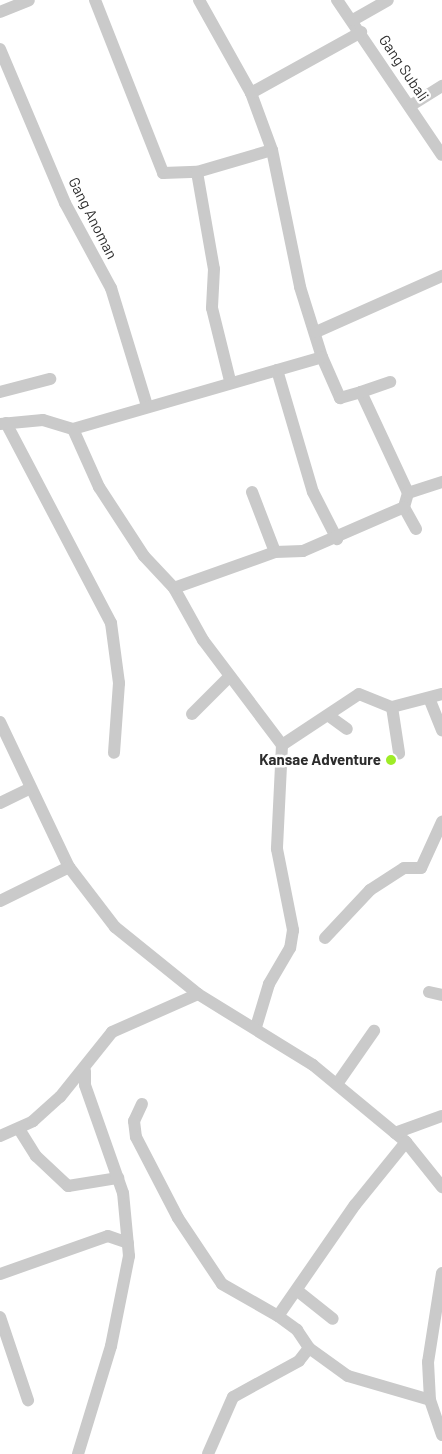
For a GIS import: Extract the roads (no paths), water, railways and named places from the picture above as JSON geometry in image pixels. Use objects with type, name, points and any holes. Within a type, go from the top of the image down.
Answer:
[{"type":"street","points":[[0,12],[29,0]]},
{"type":"street","points":[[95,0],[163,173],[197,172],[272,150]]},
{"type":"street","points":[[199,0],[251,93],[272,150],[300,287],[316,332],[322,357],[340,398],[390,382]]},
{"type":"street","name":"Gang Subali","points":[[337,0],[353,20],[442,155]]},
{"type":"street","points":[[353,20],[388,0]]},
{"type":"street","points":[[251,93],[361,32]]},
{"type":"street","name":"Gang Anoman","points":[[0,49],[65,203],[111,288],[147,406]]},
{"type":"street","points":[[410,106],[442,86]]},
{"type":"street","points":[[197,172],[214,269],[212,308],[230,381]]},
{"type":"street","points":[[316,332],[442,276]]},
{"type":"street","points":[[74,429],[230,381],[322,357]]},
{"type":"street","points":[[277,370],[313,492],[337,539]]},
{"type":"street","points":[[0,392],[50,379]]},
{"type":"street","points":[[361,392],[408,493],[404,507],[416,529]]},
{"type":"street","points":[[114,753],[119,683],[110,623],[3,424],[57,421],[74,429],[99,487],[144,556],[174,588],[229,677],[282,745],[277,849],[293,930],[290,948],[269,984],[256,1027]]},
{"type":"street","points":[[408,493],[442,482]]},
{"type":"street","points":[[252,492],[275,552]]},
{"type":"street","points":[[174,588],[275,552],[293,554],[337,539],[404,507]]},
{"type":"street","points":[[192,714],[229,677]]},
{"type":"street","points":[[282,745],[329,716],[359,694],[392,707],[442,694]]},
{"type":"street","points":[[429,698],[442,731]]},
{"type":"street","points":[[392,707],[399,752]]},
{"type":"street","points":[[329,716],[346,729]]},
{"type":"street","points":[[0,722],[69,867],[130,941],[198,994],[256,1027],[313,1065],[406,1142],[442,1187]]},
{"type":"street","points":[[0,803],[30,788]]},
{"type":"street","points":[[324,938],[370,890],[404,868],[421,868],[442,822]]},
{"type":"street","points":[[0,901],[69,867]]},
{"type":"street","points":[[0,1136],[19,1129],[85,1070],[100,1041],[120,1026],[198,994]]},
{"type":"street","points":[[332,1080],[374,1031]]},
{"type":"street","points":[[78,1454],[111,1346],[128,1243],[118,1178],[85,1085],[85,1070]]},
{"type":"street","points":[[142,1104],[134,1121],[136,1137],[178,1218],[222,1284],[278,1316],[297,1330],[309,1348],[348,1376],[430,1400]]},
{"type":"street","points":[[396,1133],[442,1116]]},
{"type":"street","points":[[19,1129],[36,1156],[68,1186],[118,1178]]},
{"type":"street","points":[[278,1316],[299,1292],[355,1204],[406,1142]]},
{"type":"street","points":[[0,1274],[108,1236],[128,1243]]},
{"type":"street","points":[[442,1273],[429,1340],[430,1400],[442,1435]]},
{"type":"street","points":[[299,1292],[332,1319]]},
{"type":"street","points":[[0,1316],[28,1400]]},
{"type":"street","points":[[208,1454],[233,1397],[299,1361],[309,1348]]},
{"type":"place","name":"Kansae Adventure","points":[[391,760]]}]
